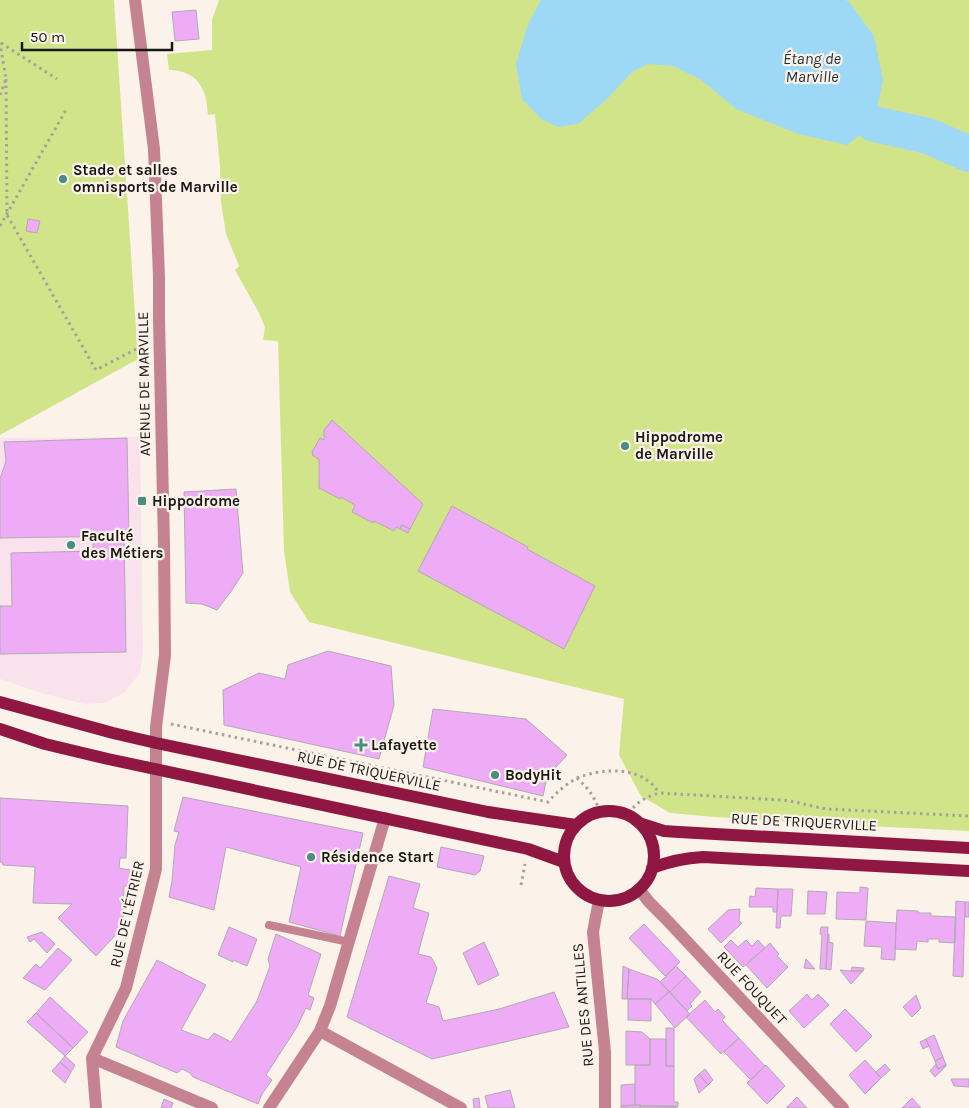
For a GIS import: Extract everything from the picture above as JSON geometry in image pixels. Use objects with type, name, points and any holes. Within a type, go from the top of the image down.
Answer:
[{"type":"main road","name":"RUE DE TRIQUERVILLE","points":[[0,702],[156,743],[488,812],[576,824]]},
{"type":"main road","points":[[0,729],[46,744],[528,849],[564,862]]},
{"type":"main road","points":[[614,811],[627,815],[639,823],[647,832],[652,844],[654,856],[652,868],[647,879],[639,889],[628,896],[615,900],[599,900],[588,896],[577,888],[568,876],[564,862],[564,848],[568,836],[576,824],[587,816],[600,812],[614,811]]},
{"type":"main road","name":"RUE DE TRIQUERVILLE","points":[[639,823],[679,832],[969,848]]},
{"type":"main road","points":[[652,868],[681,858],[703,857],[969,871]]},
{"type":"street","name":"AVENUE DE MARVILLE","points":[[135,0],[154,149],[159,277],[165,655],[157,721],[156,769]]},
{"type":"street","name":"RUE DE L'ÉTRIER","points":[[92,1058],[126,988],[156,869],[156,769]]},
{"type":"street","points":[[269,1108],[320,1031],[330,1006],[384,818]]},
{"type":"street","name":"RUE FOUQUET","points":[[639,889],[843,1108]]},
{"type":"street","name":"RUE DES ANTILLES","points":[[599,900],[592,932],[605,1052],[605,1108]]},
{"type":"street","points":[[320,1031],[461,1108]]},
{"type":"street","points":[[96,1108],[92,1058],[212,1108]]},
{"type":"lane","points":[[269,925],[349,942]]},
{"type":"path","points":[[0,43],[57,79]]},
{"type":"path","points":[[0,43],[6,79],[7,215],[96,370],[142,346],[142,338]]},
{"type":"path","points":[[0,95],[6,79]]},
{"type":"path","points":[[0,226],[66,110]]},
{"type":"path","points":[[157,721],[548,802],[565,785],[576,778],[600,772],[624,771],[643,778],[653,785],[659,793]]},
{"type":"path","points":[[576,778],[591,792],[600,812]]},
{"type":"path","points":[[627,815],[636,804],[649,796],[659,793],[793,801],[828,809],[969,816]]},
{"type":"shaded area","name":"Faculté des Métiers","points":[[140,437],[143,651],[140,673],[124,693],[104,703],[84,704],[41,693],[0,679],[0,438]]},
{"type":"green space","name":"Stade et salles omnisports de Marville","points":[[0,0],[114,0],[138,359],[0,435]]},
{"type":"green space","name":"Hippodrome de Marville","points":[[219,0],[969,0],[969,831],[670,813],[641,796],[619,755],[624,699],[309,622],[290,592],[284,551],[278,341],[263,340],[265,327],[235,270],[239,266],[226,234],[221,202],[215,114],[208,115],[203,89],[192,76],[187,73],[169,70],[167,54],[212,50],[212,20]]},
{"type":"water","name":"Étang de Marville","points":[[541,0],[846,0],[874,36],[883,80],[874,124],[847,145],[798,134],[736,109],[701,80],[673,66],[648,64],[632,72],[607,99],[578,124],[558,127],[541,119],[522,99],[516,64],[528,24]]},
{"type":"building","points":[[196,10],[199,39],[175,41],[172,12]]},
{"type":"building","points":[[28,219],[40,221],[37,233],[26,231]]},
{"type":"building","points":[[332,420],[423,504],[410,529],[402,525],[400,529],[396,527],[394,531],[374,521],[373,523],[352,512],[355,505],[319,488],[319,459],[313,456],[312,452],[320,438],[324,440],[324,430]]},
{"type":"building","points":[[127,438],[129,536],[0,538],[0,479],[6,461],[4,442]]},
{"type":"building","points":[[236,489],[243,573],[217,610],[202,604],[186,603],[184,492]]},
{"type":"building","points":[[452,506],[595,586],[564,649],[418,571]]},
{"type":"building","points":[[402,525],[410,529],[408,533],[400,529]]},
{"type":"building","points":[[124,535],[126,652],[0,654],[0,606],[12,606],[11,553],[93,551],[93,536]]},
{"type":"building","points":[[328,651],[391,666],[394,705],[379,759],[224,725],[223,690],[259,673],[285,679],[288,665]]},
{"type":"building","points":[[433,709],[526,719],[567,755],[547,777],[543,796],[423,767]]},
{"type":"building","name":"Résidence Start","points":[[183,797],[363,833],[340,936],[289,922],[301,867],[226,847],[214,910],[169,897],[175,845],[179,832],[174,831]]},
{"type":"building","points":[[0,798],[128,806],[126,858],[120,858],[119,868],[130,870],[130,886],[124,886],[123,927],[96,956],[58,918],[72,904],[33,903],[35,867],[3,865],[0,862]]},
{"type":"building","points":[[441,847],[484,856],[480,871],[475,875],[437,867]]},
{"type":"building","points":[[389,876],[420,884],[413,908],[429,913],[418,954],[431,957],[437,968],[426,1003],[439,1007],[443,1021],[499,1009],[554,992],[569,1027],[432,1059],[347,1017]]},
{"type":"building","points":[[860,887],[868,888],[866,920],[836,919],[837,892],[860,893]]},
{"type":"building","points":[[756,888],[778,889],[777,912],[773,912],[773,907],[749,907],[750,896],[755,897]]},
{"type":"building","points":[[778,889],[793,889],[791,916],[781,916],[780,928],[776,928]]},
{"type":"building","points":[[808,891],[827,892],[825,914],[807,914]]},
{"type":"building","points":[[956,901],[965,902],[963,977],[953,976]]},
{"type":"building","points":[[965,902],[969,902],[969,917],[965,917]]},
{"type":"building","points":[[740,909],[739,921],[742,923],[721,943],[708,929],[728,910]]},
{"type":"building","points":[[897,910],[931,913],[931,916],[956,917],[955,943],[939,942],[939,939],[928,939],[928,942],[917,941],[916,950],[895,949]]},
{"type":"building","points":[[866,921],[896,923],[895,960],[881,959],[882,947],[864,946]]},
{"type":"building","points":[[644,924],[680,962],[665,976],[629,938]]},
{"type":"building","points":[[229,927],[257,939],[247,966],[218,955]]},
{"type":"building","points":[[821,927],[828,927],[826,969],[820,969]]},
{"type":"building","points":[[42,932],[55,944],[47,953],[34,939],[30,942],[27,937]]},
{"type":"building","points":[[276,934],[321,954],[308,995],[314,998],[310,1010],[306,1008],[297,1027],[266,1075],[272,1080],[262,1094],[258,1104],[193,1077],[182,1069],[177,1073],[116,1047],[123,1021],[157,960],[206,985],[181,1030],[208,1040],[214,1033],[231,1042],[257,1001],[270,966],[268,959]]},
{"type":"building","points":[[828,934],[829,942],[833,943],[831,970],[826,969]]},
{"type":"building","points":[[731,940],[738,947],[746,940],[752,946],[758,940],[765,948],[743,967],[724,947]]},
{"type":"building","points":[[484,942],[499,975],[478,985],[463,953]]},
{"type":"building","points":[[770,943],[779,954],[777,956],[788,967],[767,988],[746,965]]},
{"type":"building","points":[[58,948],[72,960],[45,990],[23,978],[36,964],[40,968]]},
{"type":"building","points":[[806,959],[815,969],[804,968]]},
{"type":"building","points":[[623,966],[629,969],[627,999],[622,999]]},
{"type":"building","points":[[676,966],[686,976],[670,992],[660,982]]},
{"type":"building","points":[[852,967],[864,968],[863,971],[851,971]]},
{"type":"building","points":[[629,969],[657,979],[669,992],[655,1004],[651,999],[627,999]]},
{"type":"building","points":[[840,970],[851,971],[863,971],[851,984]]},
{"type":"building","points":[[686,976],[701,992],[690,1004],[692,1006],[687,1011],[670,992]]},
{"type":"building","points":[[669,992],[690,1014],[675,1028],[655,1004]]},
{"type":"building","points":[[807,994],[812,1000],[818,994],[829,1005],[804,1028],[789,1011]]},
{"type":"building","points":[[916,995],[921,1008],[912,1017],[903,1007]]},
{"type":"building","points":[[50,997],[88,1032],[73,1048],[36,1013]]},
{"type":"building","points":[[628,999],[651,999],[651,1021],[628,1020]]},
{"type":"building","points":[[705,1000],[715,1012],[718,1009],[725,1017],[722,1020],[739,1038],[721,1054],[686,1017]]},
{"type":"building","points":[[845,1009],[872,1036],[856,1052],[830,1024]]},
{"type":"building","points":[[36,1013],[73,1048],[65,1056],[27,1022]]},
{"type":"building","points":[[666,1028],[674,1028],[674,1066],[666,1066]]},
{"type":"building","points":[[626,1031],[642,1032],[650,1039],[650,1065],[626,1065]]},
{"type":"building","points":[[934,1035],[943,1057],[935,1061],[926,1039]]},
{"type":"building","points":[[739,1038],[765,1066],[751,1080],[724,1052]]},
{"type":"building","points":[[650,1039],[666,1039],[666,1066],[674,1066],[674,1102],[678,1102],[678,1107],[635,1105],[635,1065],[650,1065]]},
{"type":"building","points":[[926,1039],[929,1046],[923,1049],[920,1042]]},
{"type":"building","points":[[65,1056],[75,1065],[71,1072],[60,1062]]},
{"type":"building","points":[[943,1057],[946,1065],[938,1069],[935,1061]]},
{"type":"building","points":[[865,1060],[881,1078],[865,1094],[849,1075]]},
{"type":"building","points":[[60,1062],[71,1072],[65,1083],[52,1071]]},
{"type":"building","points":[[885,1064],[890,1070],[881,1078],[876,1072]]},
{"type":"building","points":[[936,1064],[938,1069],[946,1066],[935,1077],[930,1071]]},
{"type":"building","points":[[766,1065],[785,1086],[767,1104],[747,1083]]},
{"type":"building","points":[[705,1069],[713,1080],[708,1085],[699,1074]]},
{"type":"building","points":[[699,1074],[708,1085],[699,1093],[694,1079]]},
{"type":"building","points":[[951,1079],[969,1079],[969,1087],[954,1086]]},
{"type":"building","points":[[635,1084],[635,1105],[621,1106],[621,1085]]},
{"type":"building","points":[[510,1090],[515,1108],[488,1108],[485,1096]]},
{"type":"building","points":[[797,1097],[807,1108],[786,1108]]},
{"type":"building","points":[[479,1098],[480,1108],[474,1108],[473,1099]]},
{"type":"building","points":[[912,1098],[921,1108],[902,1108]]},
{"type":"building","points":[[164,1099],[173,1103],[171,1108],[161,1108]]},
{"type":"building","points":[[640,1105],[640,1108],[621,1108],[621,1106]]},
{"type":"building","points":[[640,1106],[676,1106],[676,1108],[640,1108]]},
{"type":"waterway","points":[[874,124],[928,136],[969,154]]},
{"type":"place","name":"Stade et salles omnisports de Marville","points":[[63,179]]},
{"type":"place","name":"Hippodrome de Marville","points":[[625,446]]},
{"type":"place","name":"Hippodrome","points":[[142,501]]},
{"type":"place","name":"Faculté des Métiers","points":[[71,545]]},
{"type":"place","name":"Lafayette","points":[[361,745]]},
{"type":"place","name":"BodyHit","points":[[495,775]]},
{"type":"place","name":"Résidence Start","points":[[311,857]]}]
